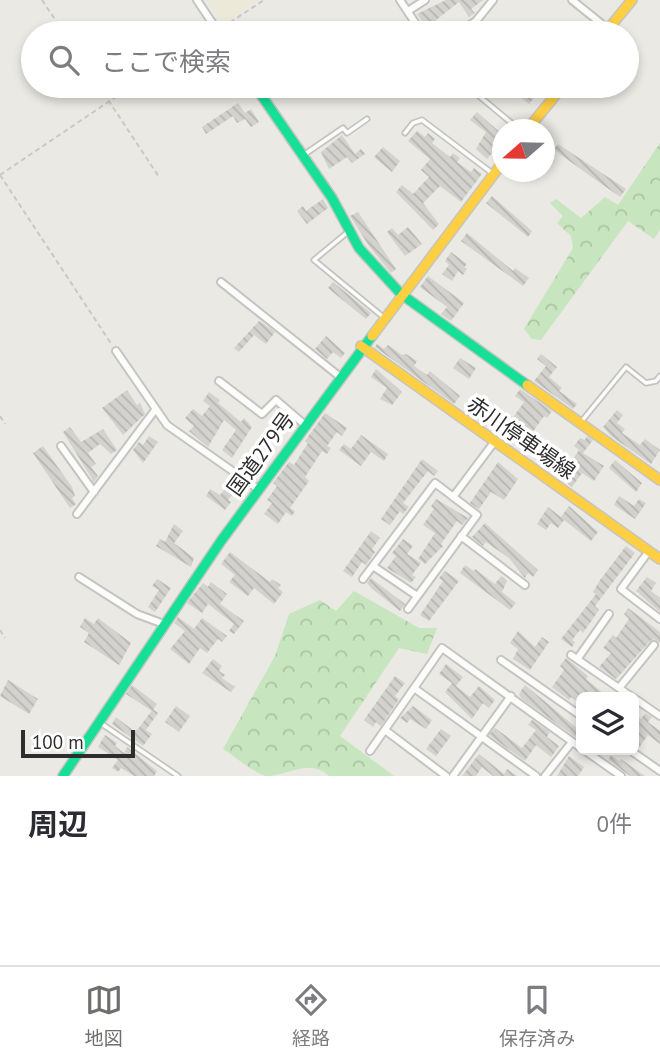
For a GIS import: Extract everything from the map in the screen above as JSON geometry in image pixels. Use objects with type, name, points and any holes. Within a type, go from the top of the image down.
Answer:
[{"type":"main road","points":[[615,21],[632,0]]},
{"type":"main road","points":[[263,98],[372,266],[401,294],[660,480]]},
{"type":"main road","points":[[536,119],[553,98]]},
{"type":"main road","name":"国道279号","points":[[63,776],[161,623],[361,346],[492,175]]},
{"type":"main road","name":"赤川停車場線","points":[[361,346],[660,559]]},
{"type":"street","points":[[197,0],[211,21]]},
{"type":"street","points":[[400,0],[414,21]]},
{"type":"street","points":[[408,11],[425,0]]},
{"type":"street","points":[[476,21],[494,0]]},
{"type":"street","points":[[572,0],[596,21]]},
{"type":"street","points":[[221,282],[339,376]]},
{"type":"street","points":[[116,351],[167,425],[258,489]]},
{"type":"street","points":[[219,381],[262,414],[276,400],[304,424]]},
{"type":"street","points":[[77,514],[155,410]]},
{"type":"street","points":[[453,497],[495,441]]},
{"type":"street","points":[[61,446],[94,492]]},
{"type":"street","points":[[363,579],[435,483],[477,515],[408,610]]},
{"type":"street","points":[[461,537],[524,586]]},
{"type":"street","points":[[649,551],[621,589],[660,619]]},
{"type":"street","points":[[373,566],[417,596]]},
{"type":"street","points":[[79,577],[137,614],[161,623]]},
{"type":"street","points":[[609,614],[574,657],[625,692]]},
{"type":"street","points":[[619,688],[654,645]]},
{"type":"street","points":[[370,751],[442,648],[576,745]]},
{"type":"street","points":[[501,660],[576,712]]},
{"type":"street","points":[[414,688],[536,776]]},
{"type":"street","points":[[453,776],[511,696]]},
{"type":"street","points":[[639,702],[660,716]]},
{"type":"street","points":[[385,730],[446,776]]},
{"type":"street","points":[[545,776],[572,742]]},
{"type":"street","points":[[591,755],[621,776]]},
{"type":"street","points":[[637,755],[660,771]]},
{"type":"lane","points":[[481,98],[507,119]]},
{"type":"lane","points":[[303,156],[343,128],[347,133],[367,118]]},
{"type":"lane","points":[[405,133],[413,123],[422,120],[492,173]]},
{"type":"lane","points":[[350,231],[314,260],[383,317]]},
{"type":"lane","points":[[580,423],[626,367],[646,383],[656,382],[660,376]]},
{"type":"lane","points":[[97,720],[178,776]]},
{"type":"path","points":[[42,0],[56,21]]},
{"type":"path","points":[[234,21],[264,0]]},
{"type":"path","points":[[107,98],[159,177]]},
{"type":"path","points":[[114,98],[0,175],[116,351]]},
{"type":"path","points":[[0,416],[5,425]]},
{"type":"path","points":[[0,630],[5,638]]},
{"type":"shaded area","points":[[208,0],[258,0],[226,21],[222,21]]},
{"type":"green space","points":[[660,143],[660,230],[654,239],[628,221],[541,340],[532,339],[524,329],[573,248],[571,236],[557,223],[563,216],[550,203],[556,199],[581,218],[605,197],[618,205]]},
{"type":"green space","points":[[354,591],[419,628],[437,628],[427,654],[399,648],[340,736],[394,776],[329,776],[314,768],[266,776],[255,771],[223,749],[275,656],[289,614],[320,600],[336,611]]},
{"type":"building","points":[[446,0],[483,0],[471,9],[475,13],[469,17],[459,2],[437,21],[422,21],[417,14]]},
{"type":"building","points":[[522,98],[534,98],[529,104]]},
{"type":"building","points":[[238,103],[245,113],[251,109],[259,122],[251,127],[245,119],[237,123],[233,116],[206,134],[202,127]]},
{"type":"building","points":[[477,112],[492,125],[492,153],[487,159],[476,149],[486,132],[470,120]]},
{"type":"building","points":[[417,131],[425,137],[428,133],[435,139],[432,143],[450,157],[453,153],[460,158],[457,162],[471,172],[474,168],[482,174],[461,202],[440,186],[423,203],[439,224],[433,230],[396,192],[402,185],[413,194],[429,177],[421,170],[430,159],[408,141]]},
{"type":"building","points":[[342,135],[355,154],[361,149],[365,154],[352,163],[347,157],[329,169],[321,152]]},
{"type":"building","points":[[558,144],[626,189],[620,197],[561,155],[555,148]]},
{"type":"building","points":[[383,147],[400,161],[392,172],[374,157]]},
{"type":"building","points":[[492,196],[532,231],[528,237],[486,203]]},
{"type":"building","points":[[323,199],[328,208],[307,224],[297,211],[303,206],[306,211]]},
{"type":"building","points":[[358,212],[396,269],[391,273],[350,216]]},
{"type":"building","points":[[408,227],[422,244],[405,256],[387,232],[392,228],[398,235]]},
{"type":"building","points":[[467,233],[513,271],[515,268],[529,278],[523,286],[461,241]]},
{"type":"building","points":[[451,252],[467,264],[463,275],[458,271],[452,281],[442,274],[449,265],[445,261]]},
{"type":"building","points":[[428,276],[464,303],[451,321],[441,314],[447,307],[420,287]]},
{"type":"building","points":[[333,282],[371,313],[366,319],[328,288]]},
{"type":"building","points":[[259,321],[275,332],[266,344],[254,335],[239,352],[234,348]]},
{"type":"building","points":[[326,336],[345,353],[341,358],[333,352],[327,359],[315,349]]},
{"type":"building","points":[[377,344],[384,349],[388,345],[402,355],[406,354],[417,361],[414,366],[427,375],[430,371],[460,396],[454,404],[375,347]]},
{"type":"building","points":[[541,354],[557,367],[549,377],[562,388],[559,391],[577,404],[573,409],[534,381],[546,366],[537,359]]},
{"type":"building","points":[[460,358],[476,368],[469,379],[453,368]]},
{"type":"building","points":[[376,369],[402,392],[392,405],[380,399],[387,388],[371,377]]},
{"type":"building","points":[[520,389],[552,411],[547,418],[544,416],[527,440],[507,426],[524,402],[515,396]]},
{"type":"building","points":[[127,390],[137,405],[140,403],[145,414],[123,435],[102,408]]},
{"type":"building","points":[[209,392],[241,422],[244,418],[252,427],[232,458],[222,450],[236,430],[224,420],[208,447],[189,431],[194,426],[185,418],[193,409],[202,416],[210,406],[203,401]]},
{"type":"building","points":[[475,402],[487,409],[490,405],[497,410],[494,414],[503,419],[494,432],[472,415],[475,411],[471,407]]},
{"type":"building","points":[[617,410],[623,415],[617,423],[625,429],[622,433],[640,445],[645,439],[660,450],[651,464],[611,436],[603,427]]},
{"type":"building","points":[[325,413],[347,428],[342,436],[337,432],[327,446],[331,448],[327,454],[322,451],[305,477],[309,481],[290,508],[295,511],[292,516],[286,512],[278,524],[264,514],[272,503],[267,500],[277,486],[273,483],[289,462],[294,465],[308,443],[305,441]]},
{"type":"building","points":[[70,427],[81,442],[103,429],[117,450],[111,454],[100,444],[88,453],[96,464],[91,467],[98,476],[94,482],[63,432]]},
{"type":"building","points":[[361,435],[388,454],[384,461],[371,452],[361,466],[339,450],[344,444],[351,449]]},
{"type":"building","points":[[149,436],[158,442],[143,463],[133,450],[139,442],[143,445]]},
{"type":"building","points":[[587,436],[593,440],[583,453],[604,466],[594,481],[582,473],[572,487],[558,475],[562,469],[560,467],[566,459],[571,462],[579,450],[582,452],[574,446],[580,438],[585,440]]},
{"type":"building","points":[[43,446],[72,487],[75,496],[72,498],[76,504],[70,508],[33,453]]},
{"type":"building","points":[[422,459],[438,471],[434,476],[428,471],[403,503],[409,507],[403,514],[400,511],[390,525],[381,519]]},
{"type":"building","points":[[615,460],[642,483],[636,492],[609,468]]},
{"type":"building","points":[[498,462],[518,479],[504,500],[491,492],[479,509],[470,503]]},
{"type":"building","points":[[233,479],[241,485],[228,500],[231,502],[225,510],[206,496],[210,489],[220,495]]},
{"type":"building","points":[[619,496],[634,506],[639,499],[646,503],[635,519],[614,505]]},
{"type":"building","points":[[436,499],[468,518],[462,525],[457,521],[441,544],[443,546],[425,564],[418,559],[435,533],[423,525],[434,509],[431,506]]},
{"type":"building","points":[[569,506],[598,532],[591,541],[564,520],[558,528],[551,523],[546,530],[537,524],[548,507],[561,517]]},
{"type":"building","points":[[485,523],[538,570],[533,577],[528,573],[525,578],[509,558],[486,542],[483,546],[472,537]]},
{"type":"building","points":[[174,524],[183,531],[174,543],[194,558],[191,567],[156,546],[160,539],[165,542]]},
{"type":"building","points":[[371,531],[380,538],[372,549],[375,552],[366,565],[362,562],[352,577],[343,571]]},
{"type":"building","points":[[403,539],[413,546],[407,554],[421,563],[412,575],[416,577],[411,583],[387,568],[396,556],[392,553]]},
{"type":"building","points":[[626,546],[635,553],[595,606],[599,610],[583,633],[580,630],[572,640],[575,642],[572,647],[561,639],[596,594],[593,592],[600,580]]},
{"type":"building","points":[[230,552],[270,582],[272,579],[281,585],[278,588],[283,592],[274,604],[254,588],[248,596],[229,582],[235,575],[221,564]]},
{"type":"building","points":[[465,565],[495,584],[501,576],[507,581],[502,592],[516,603],[510,610],[460,573]]},
{"type":"building","points":[[445,571],[459,581],[429,621],[420,615],[443,581],[439,578]]},
{"type":"building","points":[[647,577],[656,583],[651,591],[660,598],[660,612],[636,591]]},
{"type":"building","points":[[371,578],[405,604],[400,611],[371,588],[367,583]]},
{"type":"building","points":[[157,579],[171,588],[155,612],[148,607],[159,590],[152,586]]},
{"type":"building","points":[[211,582],[227,594],[220,604],[244,621],[234,634],[229,631],[234,624],[208,604],[202,613],[187,603],[203,583],[208,587]]},
{"type":"building","points":[[628,608],[660,632],[660,643],[654,639],[650,641],[616,679],[599,667],[611,653],[603,648],[613,635],[616,638],[629,619],[624,614]]},
{"type":"building","points":[[178,617],[194,629],[202,618],[227,636],[222,642],[218,639],[207,653],[200,648],[189,664],[170,649],[185,631],[174,623]]},
{"type":"building","points":[[85,618],[94,624],[98,618],[131,643],[119,665],[84,642],[89,633],[80,627]]},
{"type":"building","points":[[518,631],[535,647],[542,637],[549,642],[530,670],[513,659],[518,649],[510,643]]},
{"type":"building","points":[[566,658],[602,692],[576,692],[576,700],[571,697],[569,700],[552,687],[564,670],[560,666]]},
{"type":"building","points":[[213,659],[222,666],[219,671],[225,675],[222,678],[235,687],[231,692],[202,673]]},
{"type":"building","points":[[446,664],[463,677],[456,686],[470,697],[479,686],[495,700],[489,708],[483,703],[472,719],[445,692],[452,683],[439,674]]},
{"type":"building","points":[[395,676],[405,683],[395,696],[399,699],[381,726],[376,722],[373,727],[364,720]]},
{"type":"building","points":[[8,680],[38,699],[29,714],[0,696]]},
{"type":"building","points":[[132,685],[157,704],[152,711],[126,694]]},
{"type":"building","points":[[525,685],[576,727],[576,737],[521,698],[519,694]]},
{"type":"building","points":[[176,706],[190,716],[179,732],[165,722]]},
{"type":"building","points":[[413,706],[432,720],[426,729],[410,719],[407,723],[400,718]]},
{"type":"building","points":[[153,709],[158,713],[146,730],[152,734],[143,746],[112,724],[116,717],[134,731]]},
{"type":"building","points":[[645,713],[652,717],[648,722],[660,731],[660,744],[648,735],[639,748],[639,718],[641,719]]},
{"type":"building","points":[[532,720],[550,732],[547,737],[559,746],[551,757],[536,745],[525,761],[489,735],[495,728],[522,748],[536,730],[528,725]]},
{"type":"building","points":[[441,729],[451,736],[436,756],[426,749]]},
{"type":"building","points":[[105,735],[117,743],[115,746],[124,753],[127,747],[157,771],[154,776],[134,776],[121,768],[118,772],[112,768],[118,760],[98,747]]},
{"type":"building","points":[[479,754],[504,774],[507,769],[517,776],[493,776],[482,767],[476,776],[462,776]]},
{"type":"building","points":[[611,755],[619,761],[621,759],[645,776],[630,776],[608,760]]},
{"type":"building","points":[[569,756],[584,767],[578,776],[557,776]]},
{"type":"traffic: fast","points":[[263,98],[332,198],[359,248],[401,294],[527,385]]},
{"type":"traffic: fast","points":[[63,776],[221,541],[372,336]]},
{"type":"traffic: slow","points":[[615,21],[632,0]]},
{"type":"traffic: slow","points":[[536,119],[553,98]]},
{"type":"traffic: slow","points":[[372,336],[492,177]]},
{"type":"traffic: slow","points":[[361,346],[660,559]]},
{"type":"traffic: slow","points":[[527,385],[660,480]]}]
